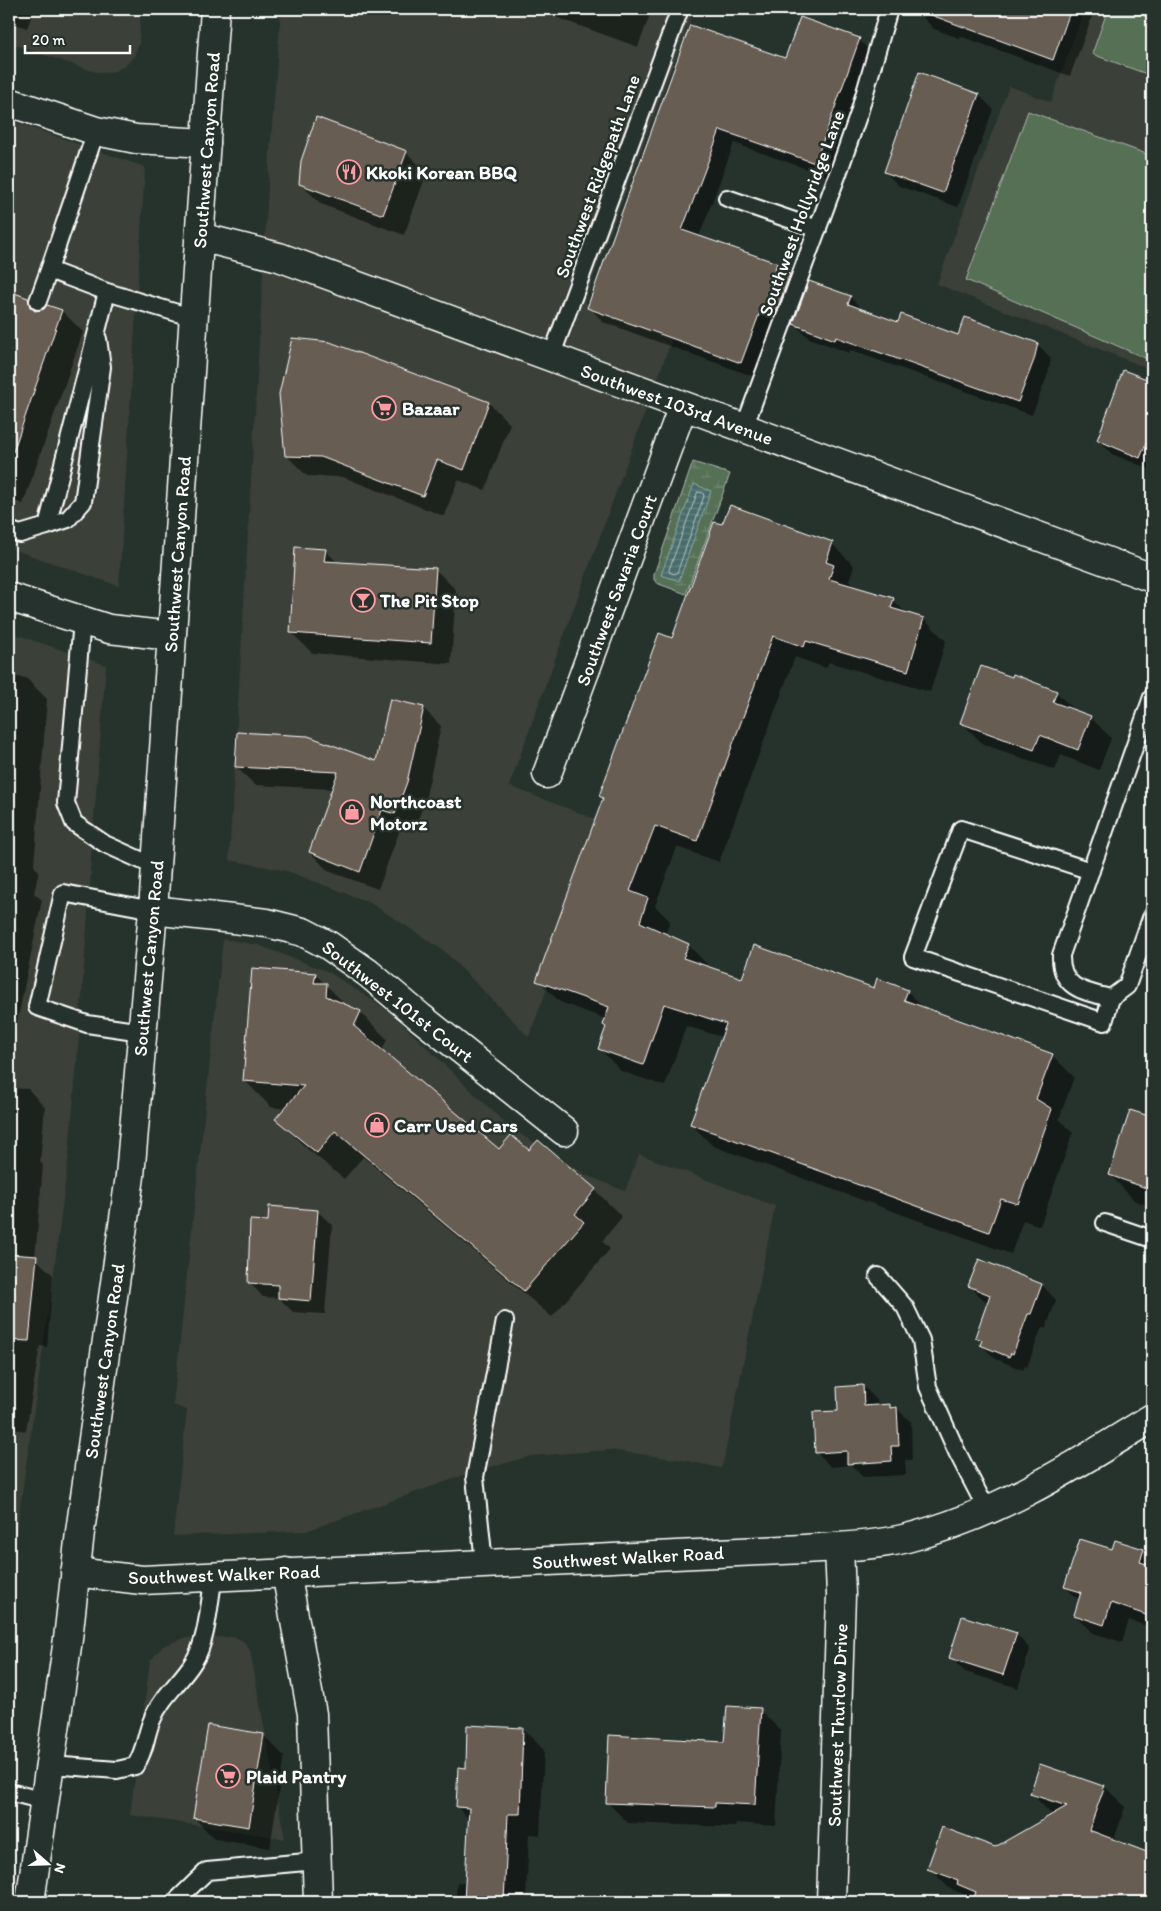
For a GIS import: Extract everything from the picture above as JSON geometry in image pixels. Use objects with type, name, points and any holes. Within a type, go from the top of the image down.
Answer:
[{"type":"main road","name":"Southwest Canyon Road","points":[[30,1902],[51,1765],[75,1572],[129,1184],[153,910],[215,9]]},
{"type":"main road","points":[[9,102],[96,131],[136,139],[206,143]]},
{"type":"main road","name":"Southwest 103rd Avenue","points":[[200,237],[279,257],[1152,578]]},
{"type":"main road","name":"Southwest Savaria Court","points":[[548,774],[683,406]]},
{"type":"main road","points":[[9,597],[109,629],[171,636]]},
{"type":"main road","name":"Southwest 101st Court","points":[[153,910],[267,923],[303,932],[320,940],[368,974],[420,1018],[564,1131]]},
{"type":"main road","name":"Southwest Walker Road","points":[[75,1572],[142,1580],[839,1547],[901,1539],[958,1523],[1013,1500],[1152,1418]]},
{"type":"main road","name":"Southwest Thurlow Drive","points":[[831,1902],[841,1595],[839,1547]]},
{"type":"main road","points":[[286,1572],[312,1714],[318,1902]]},
{"type":"lane","name":"Southwest Ridgepath Lane","points":[[551,357],[680,9]]},
{"type":"lane","name":"Southwest Hollyridge Lane","points":[[744,428],[818,230],[859,113],[888,9]]},
{"type":"lane","points":[[38,301],[96,131]]},
{"type":"lane","points":[[727,198],[818,230]]},
{"type":"lane","points":[[49,270],[107,292],[194,318]]},
{"type":"lane","points":[[47,526],[107,292]]},
{"type":"lane","points":[[9,530],[20,534],[68,519],[83,502],[102,367],[97,332]]},
{"type":"lane","points":[[82,620],[66,803],[74,823],[105,844],[156,867]]},
{"type":"lane","points":[[1111,998],[1077,990],[1060,966],[1061,955],[1152,697]]},
{"type":"lane","points":[[1091,871],[961,829],[913,958],[1104,1022],[1111,998],[1127,986],[1152,916]]},
{"type":"lane","points":[[142,1032],[87,1024],[37,1007],[63,893],[153,910]]},
{"type":"lane","points":[[1105,1223],[1152,1239]]},
{"type":"lane","points":[[878,1276],[905,1307],[921,1340],[928,1387],[956,1452],[987,1510]]},
{"type":"lane","points":[[484,1563],[475,1477],[505,1321]]},
{"type":"lane","points":[[51,1765],[117,1770],[135,1766],[143,1755],[154,1715],[194,1661],[201,1645],[214,1576]]},
{"type":"lane","points":[[9,1792],[45,1801]]},
{"type":"lane","points":[[175,1902],[207,1871],[317,1861]]},
{"type":"shaded area","points":[[9,9],[141,9],[139,44],[134,56],[126,65],[115,71],[104,73],[92,71],[9,43]]},
{"type":"shaded area","points":[[281,9],[694,9],[584,302],[673,336],[509,786],[608,824],[529,1037],[443,950],[369,902],[287,871],[229,860],[270,152]]},
{"type":"shaded area","points":[[1084,9],[1152,9],[1152,370],[937,284],[1009,86],[1051,102]]},
{"type":"shaded area","points":[[9,120],[145,167],[119,586],[9,548]]},
{"type":"shaded area","points":[[9,632],[106,665],[69,1152],[54,1272],[9,1583]]},
{"type":"shaded area","points":[[223,939],[258,945],[329,972],[390,1012],[509,1127],[586,1175],[625,1191],[639,1154],[775,1206],[721,1468],[683,1460],[610,1450],[531,1456],[473,1472],[306,1531],[173,1536],[187,1410],[173,1405]]},
{"type":"shaded area","points":[[234,1637],[243,1641],[250,1650],[285,1839],[130,1815],[150,1661],[163,1646],[185,1638]]},
{"type":"green space","points":[[1108,9],[1125,9],[1152,19],[1152,76],[1092,54]]},
{"type":"green space","points":[[1028,111],[1152,156],[1152,361],[966,280]]},
{"type":"green space","points":[[693,462],[730,474],[686,594],[659,584],[654,580],[654,574]]},
{"type":"water","points":[[694,484],[711,491],[679,581],[661,575]]},
{"type":"building","points":[[923,9],[1071,9],[1053,60],[923,12]]},
{"type":"building","points":[[800,17],[860,38],[815,163],[720,130],[682,230],[777,263],[775,269],[790,274],[774,317],[760,312],[741,363],[587,308],[690,25],[785,58]]},
{"type":"building","points":[[919,72],[979,94],[943,193],[884,172]]},
{"type":"building","name":"Kkoki Korean BBQ","points":[[316,117],[407,151],[383,215],[299,184],[301,161]]},
{"type":"building","points":[[809,281],[851,296],[848,304],[898,322],[901,314],[958,335],[965,317],[1038,343],[1034,360],[1018,402],[836,337],[835,340],[793,324]]},
{"type":"building","points":[[9,291],[28,298],[30,307],[35,311],[44,309],[47,305],[62,310],[13,452],[9,452]]},
{"type":"building","name":"Bazaar","points":[[292,338],[330,342],[489,402],[464,470],[437,460],[423,496],[321,457],[285,456],[279,394]]},
{"type":"building","points":[[1123,370],[1152,381],[1152,429],[1140,458],[1097,440]]},
{"type":"building","points":[[730,505],[833,542],[826,562],[834,565],[829,579],[894,598],[891,608],[924,618],[908,671],[806,641],[804,647],[773,636],[697,841],[655,826],[630,891],[648,898],[640,922],[689,944],[683,958],[742,978],[754,945],[874,988],[877,978],[908,990],[904,1000],[1053,1054],[1036,1099],[1052,1109],[1018,1204],[1001,1199],[989,1232],[690,1124],[726,1024],[664,1004],[643,1065],[598,1049],[606,1027],[603,1025],[609,1007],[536,981],[603,798],[599,796],[659,633],[672,638],[714,522],[722,524]]},
{"type":"building","name":"The Pit Stop","points":[[295,547],[326,549],[324,561],[436,568],[431,643],[290,633]]},
{"type":"building","points":[[981,666],[1012,677],[1013,674],[1057,691],[1053,702],[1091,716],[1078,750],[1040,735],[1034,750],[960,723]]},
{"type":"building","points":[[390,699],[424,707],[407,782],[395,814],[382,810],[360,872],[309,852],[338,772],[235,767],[237,732],[308,736],[376,761]]},
{"type":"building","name":"Carr Used Cars","points":[[252,968],[316,973],[314,983],[327,983],[326,996],[361,1011],[354,1026],[499,1149],[511,1135],[529,1150],[538,1140],[596,1189],[575,1214],[584,1222],[524,1291],[335,1131],[317,1153],[275,1119],[304,1086],[243,1081]]},
{"type":"building","points":[[1130,1110],[1152,1117],[1152,1190],[1109,1175]]},
{"type":"building","points":[[269,1206],[318,1210],[311,1301],[278,1298],[278,1285],[248,1283],[250,1220],[268,1221]]},
{"type":"building","points":[[9,1254],[37,1256],[29,1341],[9,1340]]},
{"type":"building","points":[[979,1259],[1042,1284],[1013,1354],[1011,1353],[1009,1357],[980,1345],[982,1340],[975,1337],[990,1295],[968,1286]]},
{"type":"building","points":[[863,1385],[864,1406],[890,1404],[890,1408],[897,1407],[899,1446],[891,1446],[892,1461],[847,1464],[847,1451],[815,1453],[813,1412],[838,1411],[837,1387]]},
{"type":"building","points":[[1080,1539],[1112,1549],[1115,1540],[1144,1549],[1140,1562],[1152,1566],[1152,1617],[1111,1603],[1104,1625],[1074,1615],[1081,1592],[1064,1587]]},
{"type":"building","points":[[962,1616],[1017,1633],[1003,1675],[949,1658]]},
{"type":"building","points":[[727,1706],[761,1708],[755,1805],[715,1803],[715,1807],[606,1803],[609,1735],[724,1742]]},
{"type":"building","name":"Plaid Pantry","points":[[208,1725],[264,1734],[249,1827],[193,1818]]},
{"type":"building","points":[[467,1725],[523,1728],[520,1814],[508,1814],[504,1902],[464,1902],[469,1808],[456,1807],[458,1767],[466,1768]]},
{"type":"building","points":[[1040,1764],[1103,1786],[1105,1785],[1089,1830],[1152,1854],[1152,1902],[972,1902],[976,1892],[957,1884],[958,1880],[927,1869],[942,1827],[995,1847],[1067,1806],[1030,1794]]},
{"type":"place","name":"Kkoki Korean BBQ","points":[[349,172]]},
{"type":"place","name":"Bazaar","points":[[384,408]]},
{"type":"place","name":"The Pit Stop","points":[[363,600]]},
{"type":"place","name":"Northcoast Motorz","points":[[352,812]]},
{"type":"place","name":"Carr Used Cars","points":[[377,1125]]},
{"type":"place","name":"Plaid Pantry","points":[[228,1776]]}]
